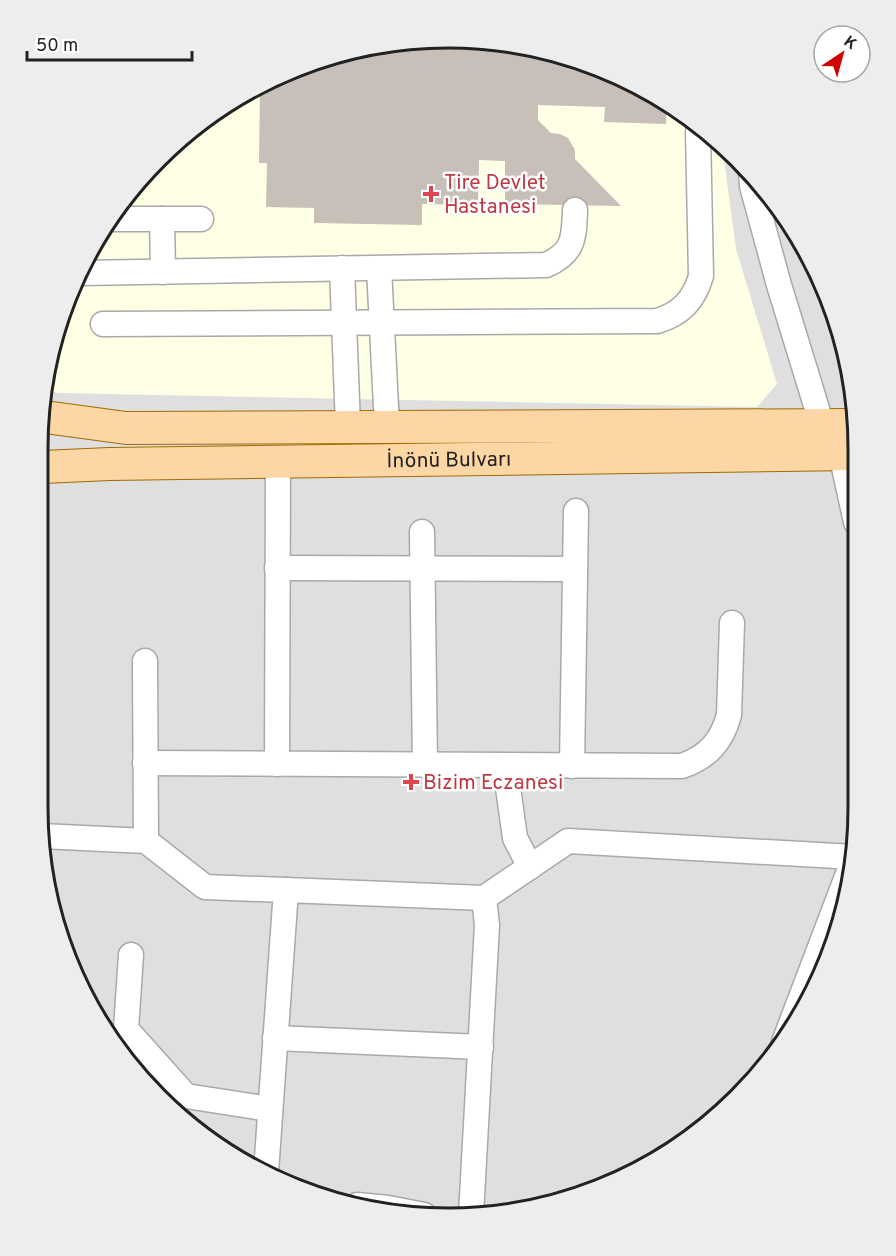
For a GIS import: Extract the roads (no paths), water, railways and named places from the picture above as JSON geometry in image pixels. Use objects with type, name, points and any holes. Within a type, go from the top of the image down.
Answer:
[{"type":"main road","name":"İnönü Bulvarı","points":[[49,418],[126,428],[847,425]]},
{"type":"main road","name":"İnönü Bulvarı","points":[[48,466],[848,454]]},
{"type":"street","points":[[103,324],[657,321],[678,312],[693,296],[701,276],[698,136]]},
{"type":"street","points":[[758,195],[779,285],[822,425],[848,454]]},
{"type":"street","points":[[88,273],[546,265],[557,260],[571,246],[574,237],[575,210]]},
{"type":"street","points":[[120,219],[201,219]]},
{"type":"street","points":[[162,219],[163,272]]},
{"type":"street","points":[[342,268],[348,427]]},
{"type":"street","points":[[379,268],[387,427]]},
{"type":"street","points":[[277,764],[278,461]]},
{"type":"street","points":[[572,766],[576,511]]},
{"type":"street","points":[[422,532],[425,765]]},
{"type":"street","points":[[277,568],[575,569]]},
{"type":"street","points":[[145,763],[682,766],[693,762],[713,748],[720,738],[729,715],[732,623]]},
{"type":"street","points":[[145,662],[146,841]]},
{"type":"street","points":[[505,766],[515,838],[530,867]]},
{"type":"street","points":[[49,836],[146,841],[205,887],[484,898],[568,841],[845,857]]},
{"type":"street","points":[[266,1164],[286,890]]},
{"type":"street","points":[[471,1207],[487,925],[484,898]]},
{"type":"street","points":[[131,954],[126,1029],[186,1096],[270,1109]]},
{"type":"street","points":[[275,1038],[481,1047]]},
{"type":"place","name":"Tire Devlet Hastanesi","points":[[431,194]]},
{"type":"place","name":"Bizim Eczanesi","points":[[411,782]]}]
